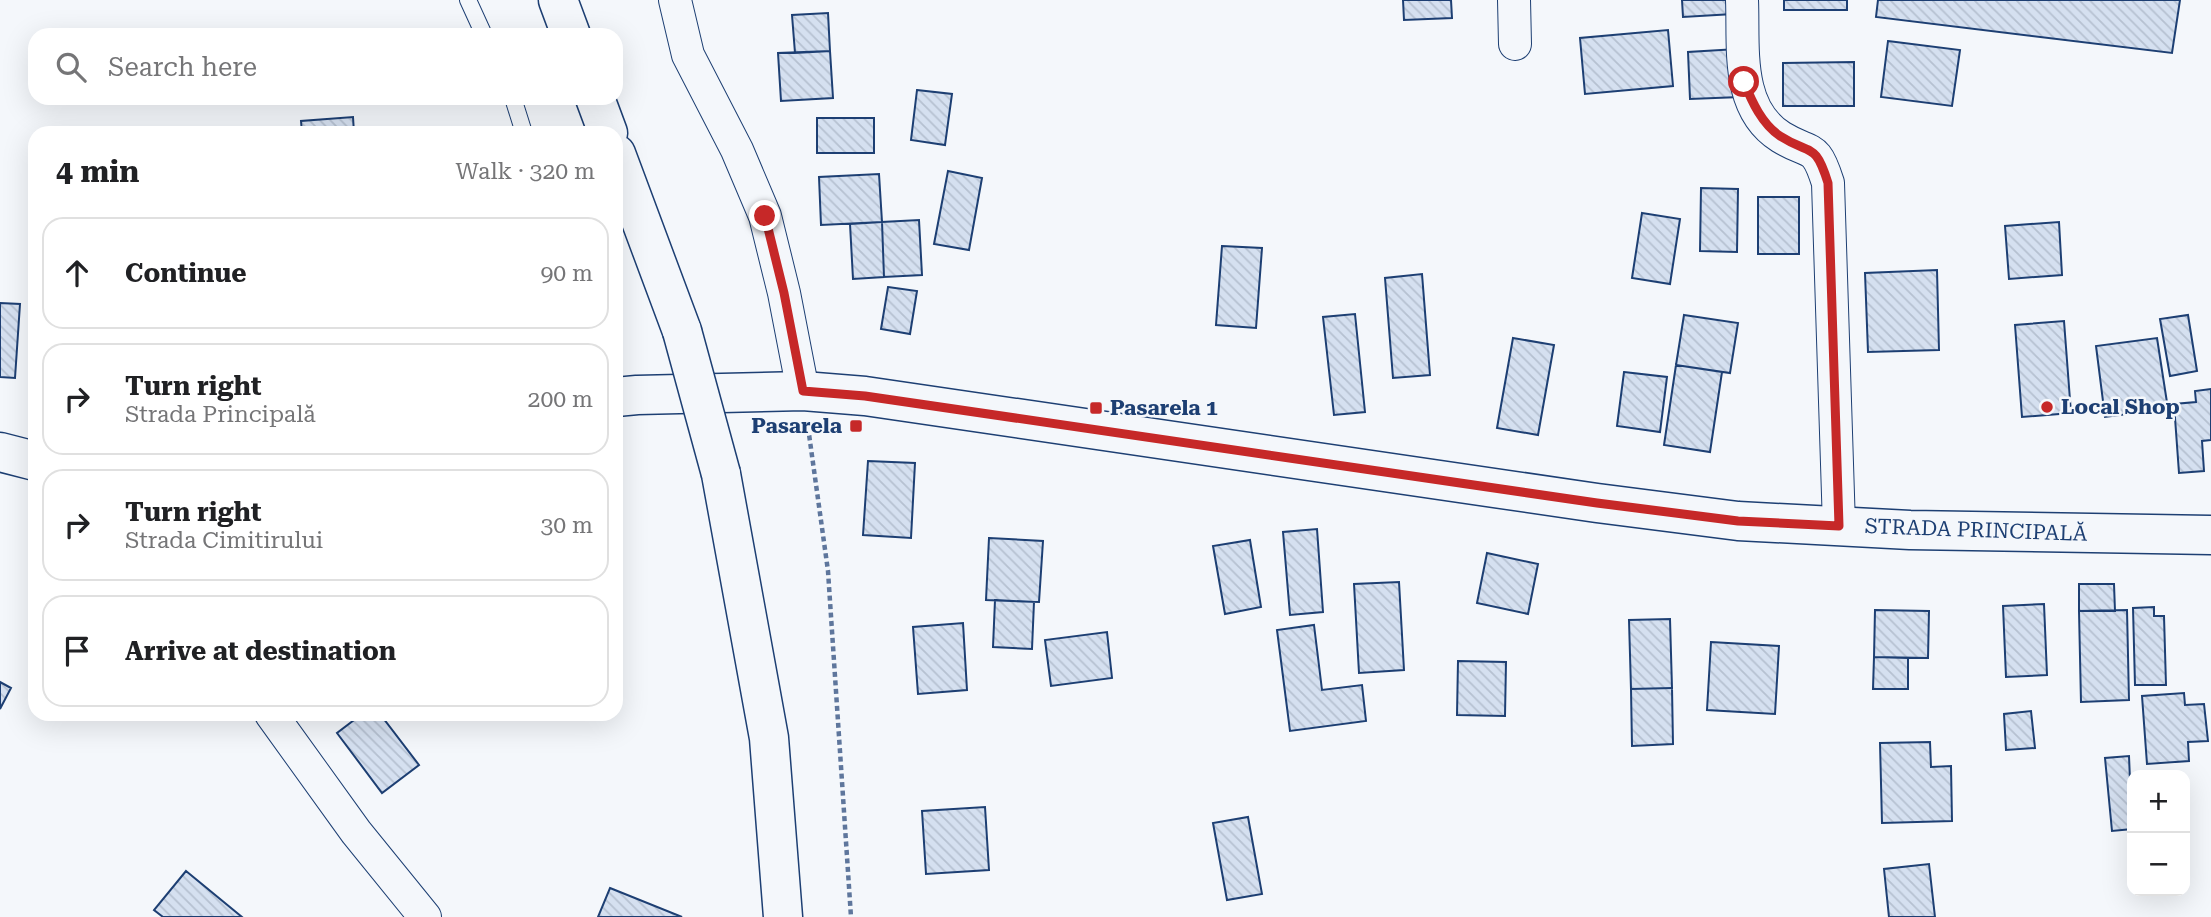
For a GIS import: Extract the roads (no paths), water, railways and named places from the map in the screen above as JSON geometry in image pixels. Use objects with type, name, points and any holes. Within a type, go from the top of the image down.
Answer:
[{"type":"main road","points":[[558,0],[568,28]]},
{"type":"main road","points":[[598,105],[605,126]]},
{"type":"main road","points":[[623,173],[682,331],[721,474],[769,738],[783,917]]},
{"type":"main road","name":"STRADA PRINCIPALĂ","points":[[623,396],[803,391],[891,400],[1610,505],[1738,521],[1910,530],[2211,535]]},
{"type":"main road","points":[[0,452],[28,459]]},
{"type":"street","points":[[675,0],[688,55],[737,150],[765,216],[784,293],[803,391]]},
{"type":"street","points":[[1514,0],[1515,44]]},
{"type":"street","points":[[1742,0],[1744,82],[1752,101],[1764,121],[1780,136],[1808,149],[1821,159],[1828,183],[1839,526]]},
{"type":"street","points":[[276,721],[356,832],[425,917]]},
{"type":"lane","points":[[468,0],[481,28]]},
{"type":"lane","points":[[515,105],[522,126]]},
{"type":"place","name":"Local Shop","points":[[2047,407]]},
{"type":"place","name":"Pasarela 1","points":[[1096,408]]},
{"type":"place","name":"Pasarela","points":[[856,426]]}]
